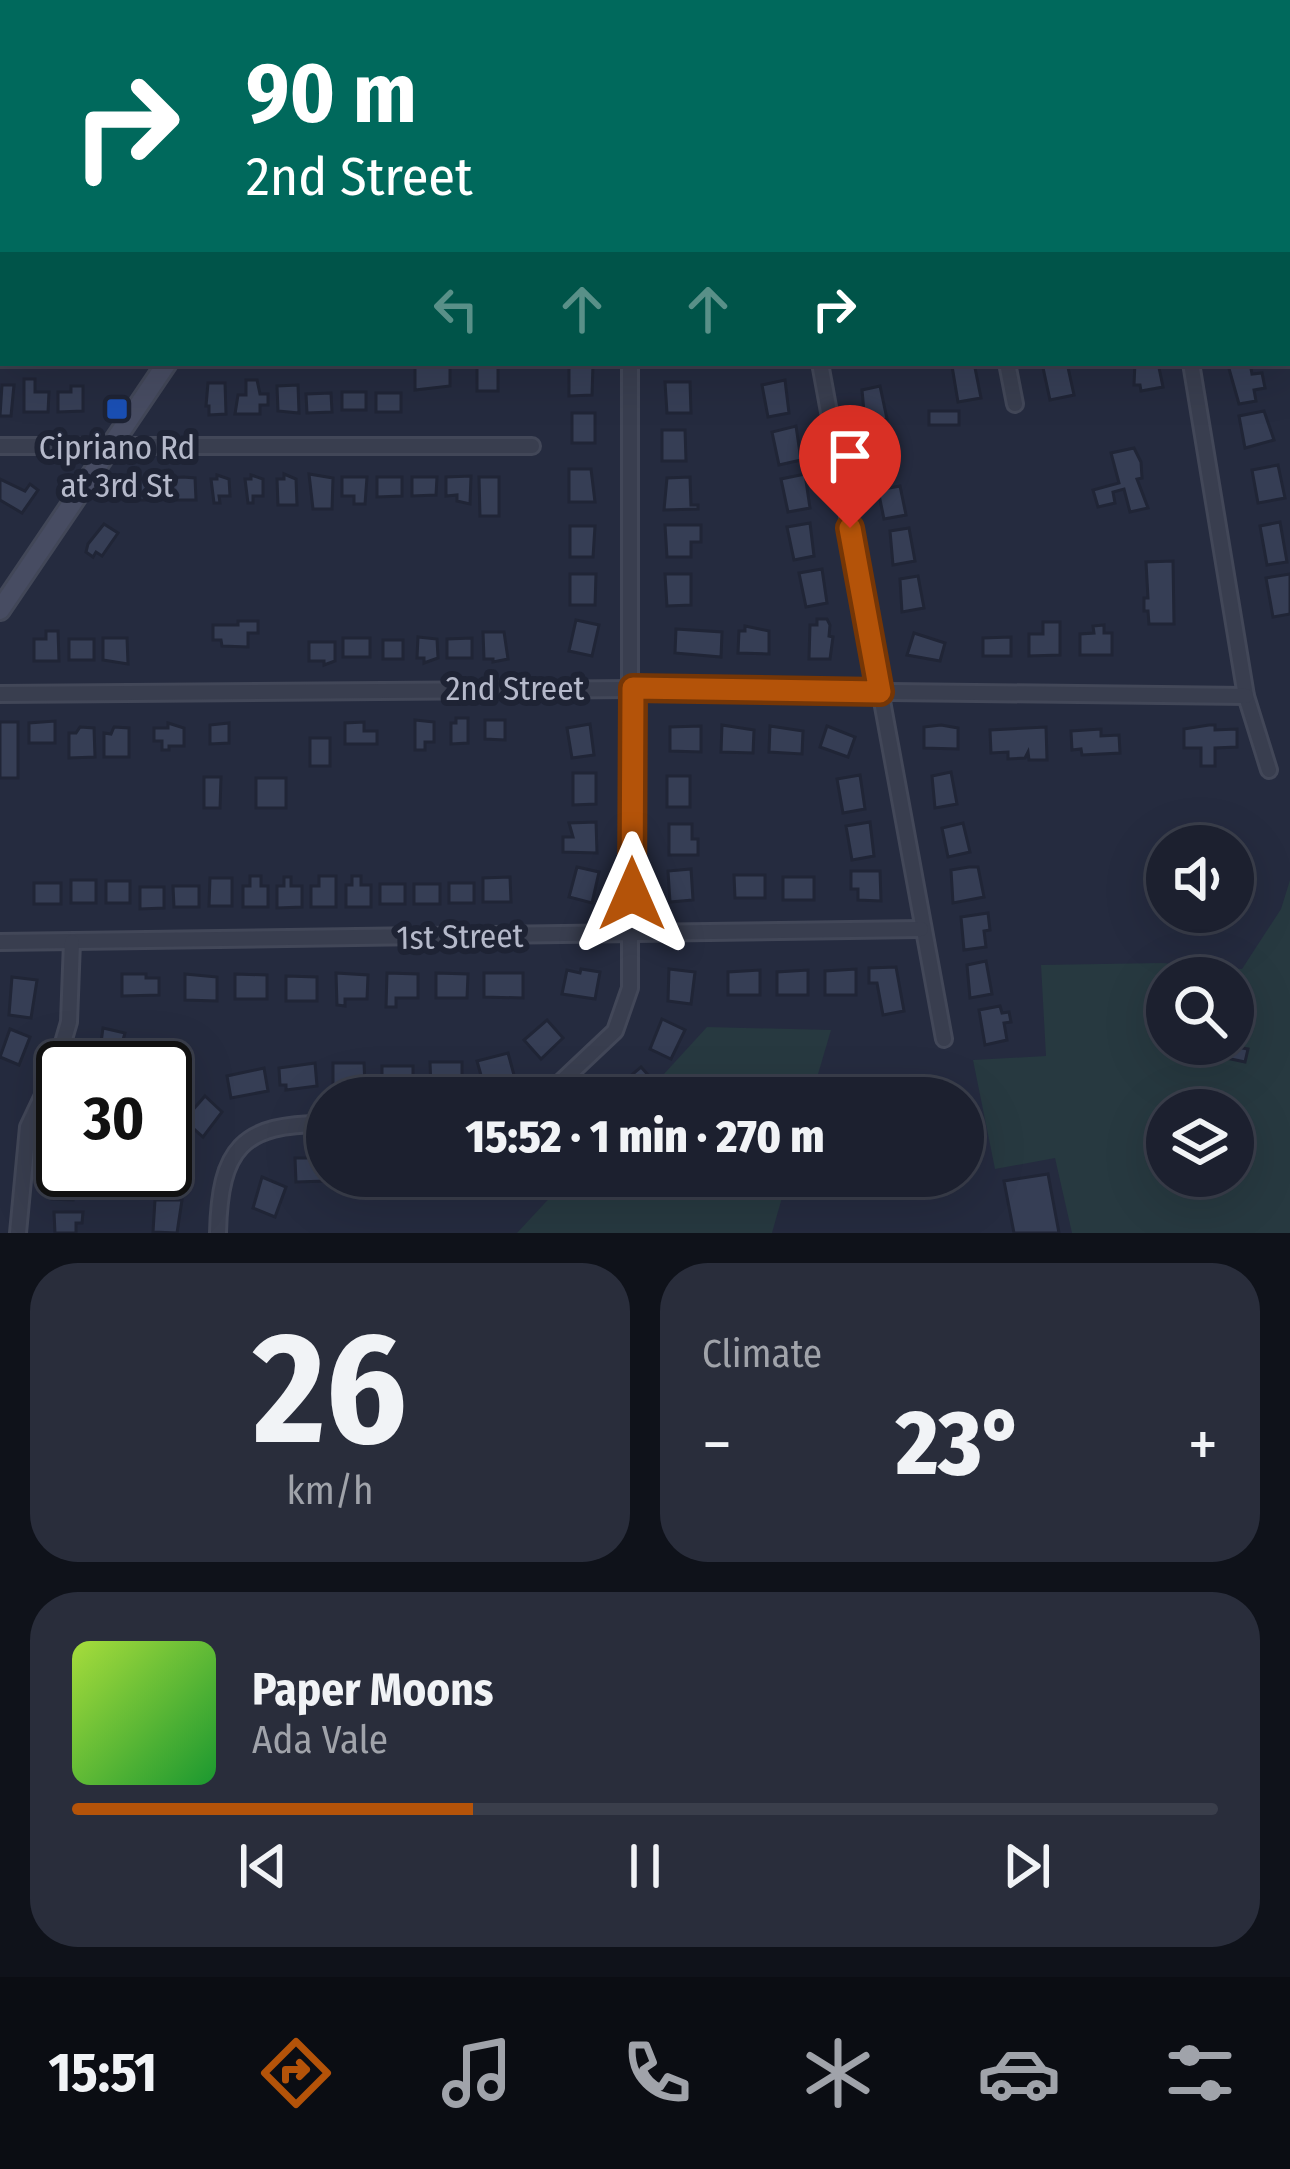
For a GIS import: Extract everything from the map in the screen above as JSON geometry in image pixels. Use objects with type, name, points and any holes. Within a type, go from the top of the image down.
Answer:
[{"type":"street","points":[[0,610],[165,366]]},
{"type":"street","points":[[566,1077],[615,1031],[628,1002],[633,688],[630,366]]},
{"type":"street","points":[[821,366],[944,1040]]},
{"type":"street","points":[[1007,366],[1015,404]]},
{"type":"street","points":[[1191,366],[1246,696],[1269,770]]},
{"type":"street","points":[[0,446],[532,446]]},
{"type":"street","name":"2nd Street","points":[[0,694],[633,688],[1246,696]]},
{"type":"street","name":"1st Street","points":[[0,942],[921,929]]},
{"type":"street","points":[[18,1233],[28,1127],[55,1070],[69,1022],[72,942]]},
{"type":"street","points":[[218,1233],[220,1187],[244,1144],[270,1127],[306,1125]]},
{"type":"shaded area","points":[[1290,880],[1290,1233],[1072,1233],[1055,1158],[995,1169],[984,1114],[984,1077],[976,1077],[973,1060],[1046,1056],[1041,965],[1146,963],[1146,1065],[1254,1065],[1254,957],[1250,957],[1281,909]]},
{"type":"shaded area","points":[[707,1027],[831,1030],[817,1077],[661,1077]]},
{"type":"shaded area","points":[[550,1197],[782,1197],[772,1233],[517,1233]]},
{"type":"building","points":[[415,366],[450,366],[450,386],[415,390]]},
{"type":"building","points":[[477,366],[498,366],[498,391],[477,391]]},
{"type":"building","points":[[569,366],[593,366],[592,395],[569,396]]},
{"type":"building","points":[[952,366],[975,366],[981,398],[958,402]]},
{"type":"building","points":[[1043,366],[1068,366],[1074,395],[1050,400]]},
{"type":"building","points":[[1135,366],[1159,366],[1163,387],[1141,391],[1140,385],[1134,385]]},
{"type":"building","points":[[1228,366],[1251,366],[1252,374],[1262,373],[1265,388],[1254,390],[1256,401],[1239,404]]},
{"type":"building","points":[[24,379],[35,379],[35,392],[49,392],[48,412],[24,412]]},
{"type":"building","points":[[246,380],[257,380],[260,394],[268,394],[268,405],[260,405],[260,414],[235,414],[238,395],[246,395]]},
{"type":"building","points":[[785,380],[789,413],[768,417],[762,385]]},
{"type":"building","points":[[665,382],[690,382],[691,413],[667,413]]},
{"type":"building","points":[[208,383],[225,383],[226,414],[209,415]]},
{"type":"building","points":[[2,385],[14,385],[11,416],[0,416]]},
{"type":"building","points":[[298,385],[299,413],[278,411],[277,386]]},
{"type":"building","points":[[71,386],[83,386],[83,411],[58,412],[58,392],[71,392]]},
{"type":"building","points":[[880,386],[887,419],[865,423],[862,390]]},
{"type":"building","points":[[342,392],[366,392],[366,410],[342,410]]},
{"type":"building","points":[[331,393],[332,412],[307,413],[306,394]]},
{"type":"building","points":[[376,393],[401,393],[401,412],[376,412]]},
{"type":"building","points":[[929,411],[959,411],[959,425],[929,425]]},
{"type":"building","points":[[1264,411],[1274,440],[1245,448],[1239,416]]},
{"type":"building","points":[[572,413],[595,413],[595,443],[572,443]]},
{"type":"building","points":[[796,426],[801,460],[779,465],[772,432]]},
{"type":"building","points":[[662,430],[685,430],[686,461],[662,461]]},
{"type":"building","points":[[892,433],[898,466],[876,470],[873,437]]},
{"type":"building","points":[[1134,448],[1141,462],[1142,478],[1137,479],[1148,508],[1130,512],[1124,489],[1113,492],[1115,503],[1098,507],[1093,490],[1119,483],[1111,453]]},
{"type":"building","points":[[1278,465],[1285,498],[1258,503],[1252,470]]},
{"type":"building","points":[[569,469],[591,469],[595,502],[569,502]]},
{"type":"building","points":[[284,474],[296,479],[297,505],[278,505],[277,479],[284,479]]},
{"type":"building","points":[[309,474],[333,478],[332,509],[313,509]]},
{"type":"building","points":[[805,474],[810,508],[788,512],[781,479]]},
{"type":"building","points":[[217,475],[229,479],[230,496],[219,496],[220,503],[214,503],[211,479]]},
{"type":"building","points":[[251,475],[263,479],[263,496],[253,496],[253,503],[248,503],[245,479]]},
{"type":"building","points":[[471,476],[470,504],[457,501],[457,495],[446,496],[446,477]]},
{"type":"building","points":[[342,477],[367,477],[365,504],[354,504],[354,496],[342,496]]},
{"type":"building","points":[[377,477],[402,477],[402,496],[377,497]]},
{"type":"building","points":[[412,477],[437,477],[436,495],[412,496]]},
{"type":"building","points":[[479,477],[499,477],[499,516],[480,516]]},
{"type":"building","points":[[690,477],[691,505],[698,509],[664,510],[667,478]]},
{"type":"building","points":[[171,478],[195,478],[196,500],[171,500]]},
{"type":"building","points":[[0,479],[25,491],[30,484],[38,490],[22,513],[0,500]]},
{"type":"building","points":[[137,479],[161,479],[161,500],[137,500]]},
{"type":"building","points":[[900,486],[906,515],[884,519],[878,490]]},
{"type":"building","points":[[1280,522],[1287,562],[1267,565],[1260,526]]},
{"type":"building","points":[[810,523],[814,556],[794,560],[787,527]]},
{"type":"building","points":[[104,524],[118,533],[102,556],[96,552],[93,557],[86,552],[88,544]]},
{"type":"building","points":[[665,525],[701,525],[701,542],[691,542],[691,557],[667,557]]},
{"type":"building","points":[[570,526],[595,526],[593,557],[570,557]]},
{"type":"building","points":[[909,528],[915,561],[893,565],[890,531]]},
{"type":"building","points":[[1173,561],[1174,624],[1149,624],[1148,611],[1144,611],[1146,562]]},
{"type":"building","points":[[822,569],[827,603],[806,607],[799,573]]},
{"type":"building","points":[[570,574],[596,574],[595,605],[570,605]]},
{"type":"building","points":[[665,574],[691,574],[691,605],[667,606]]},
{"type":"building","points":[[1290,574],[1290,614],[1273,617],[1266,578]]},
{"type":"building","points":[[918,576],[924,608],[902,612],[900,579]]},
{"type":"building","points":[[817,619],[827,619],[830,625],[830,659],[809,659],[810,625],[817,625]]},
{"type":"building","points":[[576,620],[599,625],[592,656],[569,651]]},
{"type":"building","points":[[238,621],[258,621],[258,633],[248,633],[248,647],[222,646],[221,640],[213,640],[213,625],[238,625]]},
{"type":"building","points":[[1043,622],[1060,622],[1060,655],[1029,656],[1029,634],[1043,634]]},
{"type":"building","points":[[1104,625],[1104,633],[1112,633],[1112,655],[1080,655],[1080,634],[1094,633],[1093,626]]},
{"type":"building","points":[[745,626],[769,631],[769,654],[738,653],[739,631],[745,631]]},
{"type":"building","points":[[676,629],[722,632],[721,657],[675,653]]},
{"type":"building","points":[[46,631],[58,631],[59,661],[34,661],[34,639],[46,639]]},
{"type":"building","points":[[483,632],[504,632],[508,659],[484,659]]},
{"type":"building","points":[[914,633],[945,643],[940,661],[907,655]]},
{"type":"building","points":[[418,637],[437,639],[438,658],[424,663],[424,658],[417,658]]},
{"type":"building","points":[[1011,637],[1011,656],[983,656],[983,638]]},
{"type":"building","points":[[103,638],[127,638],[128,664],[103,660]]},
{"type":"building","points":[[343,638],[370,638],[370,657],[343,657]]},
{"type":"building","points":[[472,638],[472,658],[447,658],[447,639]]},
{"type":"building","points":[[69,639],[94,639],[94,660],[69,660]]},
{"type":"building","points":[[383,640],[403,640],[403,659],[383,659]]},
{"type":"building","points":[[309,642],[335,642],[335,661],[324,665],[324,661],[309,661]]},
{"type":"building","points":[[468,718],[468,743],[451,744],[451,723]]},
{"type":"building","points":[[415,720],[434,722],[434,742],[425,742],[425,750],[415,750]]},
{"type":"building","points":[[485,720],[505,720],[505,740],[485,739]]},
{"type":"building","points":[[55,721],[55,743],[29,743],[29,723]]},
{"type":"building","points":[[0,722],[18,722],[18,778],[0,778]]},
{"type":"building","points":[[364,722],[364,731],[377,731],[377,744],[345,744],[345,723]]},
{"type":"building","points":[[168,723],[184,728],[184,746],[162,750],[162,741],[154,741],[154,728],[168,728]]},
{"type":"building","points":[[229,723],[229,743],[210,744],[210,725]]},
{"type":"building","points":[[590,724],[594,755],[572,758],[567,728]]},
{"type":"building","points":[[722,725],[754,730],[753,753],[721,752]]},
{"type":"building","points":[[1215,725],[1215,730],[1237,729],[1237,747],[1215,748],[1215,766],[1201,766],[1201,748],[1184,748],[1184,729]]},
{"type":"building","points":[[701,726],[701,752],[670,751],[670,727]]},
{"type":"building","points":[[770,726],[803,731],[802,754],[769,752]]},
{"type":"building","points":[[827,726],[855,737],[848,757],[820,747]]},
{"type":"building","points":[[80,727],[94,728],[95,757],[69,758],[69,733]]},
{"type":"building","points":[[114,727],[129,728],[129,757],[104,757],[104,733],[111,734]]},
{"type":"building","points":[[924,727],[958,728],[958,749],[924,748]]},
{"type":"building","points":[[1046,727],[1047,760],[1029,760],[1028,752],[1025,758],[1008,759],[1008,752],[991,753],[990,730]]},
{"type":"building","points":[[1101,729],[1101,736],[1119,735],[1120,753],[1082,755],[1081,749],[1072,750],[1071,731]]},
{"type":"building","points":[[310,738],[330,738],[330,766],[310,766]]},
{"type":"building","points":[[951,772],[957,804],[935,808],[932,776]]},
{"type":"building","points":[[573,773],[596,773],[596,804],[573,805]]},
{"type":"building","points":[[860,775],[865,809],[843,813],[837,779]]},
{"type":"building","points":[[667,776],[690,776],[690,807],[667,807]]},
{"type":"building","points":[[204,777],[221,777],[220,808],[204,808]]},
{"type":"building","points":[[256,778],[286,778],[286,808],[256,808]]},
{"type":"building","points":[[596,822],[597,853],[563,852],[563,837],[573,837],[569,823]]},
{"type":"building","points":[[870,822],[874,856],[852,860],[846,826]]},
{"type":"building","points":[[963,823],[970,852],[948,857],[942,828]]},
{"type":"building","points":[[669,824],[692,824],[698,855],[669,855]]},
{"type":"building","points":[[577,867],[599,872],[592,903],[569,897]]},
{"type":"building","points":[[978,867],[984,897],[953,903],[951,870]]},
{"type":"building","points":[[691,869],[693,900],[670,902],[668,871]]},
{"type":"building","points":[[851,871],[880,871],[881,901],[858,900],[858,889],[851,889]]},
{"type":"building","points":[[734,875],[765,875],[765,898],[735,898]]},
{"type":"building","points":[[250,876],[261,876],[261,886],[268,886],[268,907],[243,907],[243,886],[250,886]]},
{"type":"building","points":[[319,876],[336,876],[336,907],[311,907],[311,886],[319,886]]},
{"type":"building","points":[[352,876],[361,876],[361,885],[371,885],[371,907],[346,907],[346,885],[352,885]]},
{"type":"building","points":[[284,877],[291,877],[291,886],[302,886],[302,907],[277,908],[277,886],[284,886]]},
{"type":"building","points":[[510,877],[511,902],[483,902],[483,878]]},
{"type":"building","points":[[783,877],[814,877],[814,900],[783,900]]},
{"type":"building","points":[[210,878],[232,878],[232,906],[209,906]]},
{"type":"building","points":[[71,880],[96,880],[96,903],[71,903]]},
{"type":"building","points":[[106,881],[130,881],[130,903],[106,903]]},
{"type":"building","points":[[34,883],[61,883],[61,904],[34,904]]},
{"type":"building","points":[[449,883],[474,883],[474,903],[449,903]]},
{"type":"building","points":[[380,884],[405,884],[405,904],[380,904]]},
{"type":"building","points":[[414,884],[440,884],[440,904],[414,904]]},
{"type":"building","points":[[173,886],[199,886],[199,907],[174,907]]},
{"type":"building","points":[[140,887],[164,887],[164,908],[140,909]]},
{"type":"building","points":[[988,913],[986,947],[964,950],[961,917]]},
{"type":"building","points":[[986,961],[992,994],[970,998],[967,965]]},
{"type":"building","points":[[896,967],[904,1011],[883,1015],[877,983],[869,983],[869,968]]},
{"type":"building","points":[[581,969],[600,972],[595,999],[562,994],[567,970],[580,973]]},
{"type":"building","points":[[669,969],[695,972],[691,1004],[668,1001]]},
{"type":"building","points":[[856,969],[856,995],[825,995],[825,971]]},
{"type":"building","points":[[760,970],[760,995],[728,995],[728,972]]},
{"type":"building","points":[[808,970],[808,995],[777,995],[777,972]]},
{"type":"building","points":[[336,973],[368,975],[367,999],[345,999],[345,1006],[337,1005]]},
{"type":"building","points":[[387,973],[418,974],[418,998],[396,998],[396,1007],[386,1007]]},
{"type":"building","points":[[436,973],[468,974],[467,998],[436,998]]},
{"type":"building","points":[[484,973],[523,973],[523,998],[484,997]]},
{"type":"building","points":[[122,974],[159,978],[159,995],[122,996]]},
{"type":"building","points":[[185,974],[217,977],[217,1001],[185,1000]]},
{"type":"building","points":[[235,974],[267,975],[267,999],[235,999]]},
{"type":"building","points":[[286,976],[317,977],[317,1001],[286,1001]]},
{"type":"building","points":[[12,977],[37,980],[31,1018],[9,1015]]},
{"type":"building","points":[[1000,1006],[1002,1013],[1009,1012],[1011,1022],[1004,1023],[1007,1040],[985,1045],[979,1010]]},
{"type":"building","points":[[662,1019],[685,1030],[671,1059],[650,1049]]},
{"type":"building","points":[[547,1020],[563,1038],[541,1059],[524,1040]]},
{"type":"building","points":[[103,1028],[125,1033],[123,1040],[127,1041],[101,1041]]},
{"type":"building","points":[[10,1029],[30,1037],[19,1065],[0,1057]]},
{"type":"building","points":[[508,1053],[514,1075],[481,1077],[477,1061]]},
{"type":"building","points":[[430,1062],[462,1062],[462,1077],[431,1077]]},
{"type":"building","points":[[315,1063],[316,1077],[306,1077],[306,1087],[286,1090],[286,1085],[280,1085],[279,1068]]},
{"type":"building","points":[[333,1063],[364,1063],[365,1077],[333,1077]]},
{"type":"building","points":[[382,1066],[413,1066],[413,1077],[382,1077]]},
{"type":"building","points":[[641,1067],[650,1077],[629,1077]]},
{"type":"building","points":[[264,1068],[268,1091],[231,1098],[227,1076]]},
{"type":"building","points":[[205,1096],[222,1112],[203,1137],[192,1127],[192,1111]]},
{"type":"building","points":[[295,1158],[306,1158],[306,1182],[296,1182]]},
{"type":"building","points":[[1048,1174],[1059,1233],[1014,1233],[1004,1181]]},
{"type":"building","points":[[262,1177],[286,1187],[275,1217],[253,1208]]},
{"type":"building","points":[[155,1200],[182,1200],[177,1233],[153,1232]]},
{"type":"building","points":[[54,1212],[83,1212],[76,1233],[55,1233]]},
{"type":"place","name":"Cipriano Rd at 3rd St","points":[[117,409]]},
{"type":"route","points":[[632,894],[633,688],[880,692],[850,528]]}]
